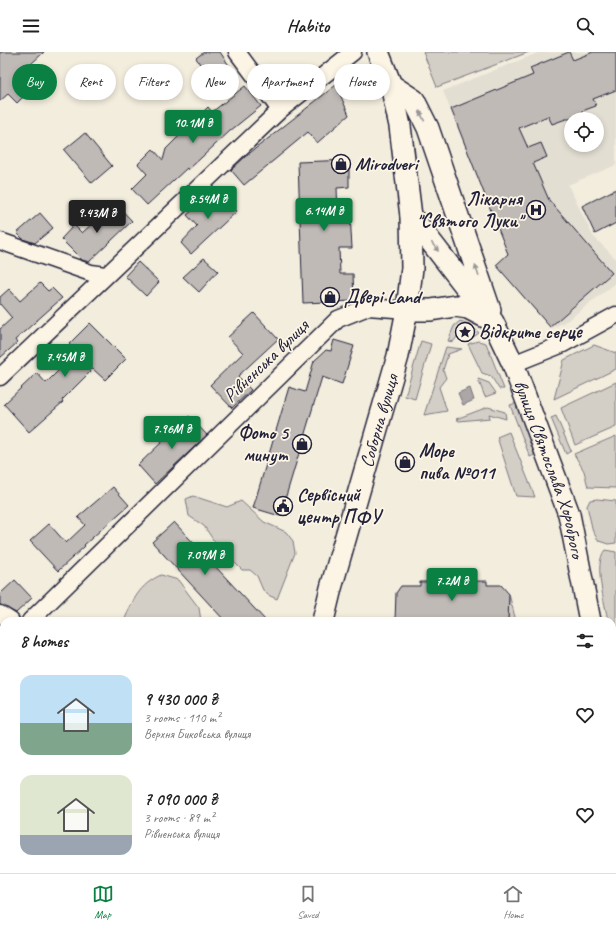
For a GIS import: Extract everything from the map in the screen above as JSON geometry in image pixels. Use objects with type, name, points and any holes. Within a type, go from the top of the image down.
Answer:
[{"type":"main road","name":"Соборна вулиця","points":[[324,617],[333,580],[398,356],[407,310],[412,268],[411,216],[400,126],[391,85],[378,52]]},
{"type":"main road","points":[[391,85],[414,100],[428,128],[485,293],[493,322]]},
{"type":"main road","points":[[411,216],[493,322]]},
{"type":"main road","points":[[407,310],[431,310],[455,306],[468,308],[493,322]]},
{"type":"main road","points":[[398,356],[414,330],[431,310]]},
{"type":"main road","name":"вулиця Святослава Хороброго","points":[[493,322],[513,364],[570,514],[589,617]]},
{"type":"street","points":[[237,52],[280,110]]},
{"type":"street","points":[[0,377],[105,275],[280,110],[353,52]]},
{"type":"street","points":[[0,241],[91,273],[105,275]]},
{"type":"street","name":"Рівненська вулиця","points":[[45,613],[338,319],[368,307],[407,310]]},
{"type":"street","points":[[513,364],[563,344],[616,315]]},
{"type":"shaded area","points":[[423,52],[529,52],[437,87]]},
{"type":"shaded area","name":"Лікарня \"Святого Луки\"","points":[[540,52],[616,52],[616,165],[568,185],[593,236],[616,259],[616,283],[568,320],[551,329],[496,265],[508,254],[443,91]]},
{"type":"shaded area","points":[[460,321],[470,324],[479,333],[472,338],[468,329],[465,327],[453,342],[448,341],[454,326]]},
{"type":"shaded area","points":[[421,341],[431,344],[415,399],[405,396]]},
{"type":"shaded area","points":[[478,341],[486,343],[504,389],[499,389],[491,376],[482,373],[468,344]]},
{"type":"shaded area","points":[[594,345],[616,353],[616,369],[554,399],[564,360]]},
{"type":"shaded area","points":[[446,347],[462,349],[448,354],[443,370],[446,378],[439,387],[447,411],[424,415]]},
{"type":"shaded area","points":[[478,379],[489,383],[496,393],[485,397]]},
{"type":"shaded area","points":[[616,382],[616,427],[575,445],[561,408]]},
{"type":"shaded area","points":[[470,388],[474,400],[463,405],[458,393]]},
{"type":"shaded area","points":[[517,403],[534,444],[534,455],[530,457],[510,405]]},
{"type":"shaded area","points":[[488,407],[505,412],[506,419],[489,414],[490,418],[459,421],[456,419]]},
{"type":"shaded area","points":[[556,416],[571,451],[566,454],[551,418]]},
{"type":"shaded area","points":[[509,432],[535,497],[516,496],[497,437]]},
{"type":"shaded area","points":[[616,436],[616,488],[588,487],[584,471],[574,454]]},
{"type":"shaded area","points":[[193,496],[227,507],[241,501],[264,522],[286,532],[293,541],[295,553],[277,599],[268,595],[263,590],[257,576],[250,570],[242,570],[216,544],[204,526],[189,516],[186,499]]},
{"type":"shaded area","points":[[597,499],[616,501],[616,543],[608,544],[599,541],[593,532],[587,506],[590,500]]},
{"type":"shaded area","points":[[605,550],[616,552],[616,617],[607,617],[600,574],[602,556]]},
{"type":"shaded area","points":[[161,575],[178,580],[199,608],[200,617],[126,617],[130,606],[142,588],[153,579]]},
{"type":"shaded area","points":[[509,594],[515,617],[508,617]]},
{"type":"building","points":[[0,52],[44,52],[31,64],[12,64],[12,98],[8,94],[0,101]]},
{"type":"building","points":[[204,52],[220,52],[228,64],[200,64],[196,58]]},
{"type":"building","name":"Лікарня \"Святого Луки\"","points":[[569,52],[573,60],[593,52],[616,52],[616,90],[593,99],[596,106],[582,112],[564,112],[564,120],[552,124],[548,116],[519,128],[528,148],[541,143],[547,157],[533,163],[549,200],[612,273],[550,327],[496,265],[508,254],[451,109],[533,75],[530,68]]},
{"type":"building","points":[[245,86],[247,88],[247,100],[256,100],[261,106],[230,131],[188,170],[187,168],[147,205],[132,189],[147,174],[138,164],[153,149],[163,160],[166,149],[208,107],[212,112],[227,100],[239,100],[239,91]]},
{"type":"building","points":[[334,87],[334,100],[342,100],[349,115],[317,143],[308,132],[244,185],[231,170],[246,156],[317,100],[326,100],[326,93]]},
{"type":"building","points":[[85,133],[112,166],[92,183],[64,150]]},
{"type":"building","points":[[349,160],[349,187],[337,188],[338,214],[350,214],[352,248],[339,248],[340,274],[353,274],[354,301],[303,303],[298,162]]},
{"type":"building","points":[[217,189],[237,211],[191,254],[181,243],[197,226],[187,215]]},
{"type":"building","points":[[616,189],[616,223],[595,234],[582,206]]},
{"type":"building","points":[[115,203],[132,221],[89,262],[82,260],[61,239],[74,225],[82,233]]},
{"type":"building","points":[[40,213],[53,228],[35,243],[23,239],[17,233]]},
{"type":"building","points":[[204,258],[218,271],[199,292],[183,277]]},
{"type":"building","points":[[138,262],[159,282],[146,296],[125,276]]},
{"type":"building","points":[[40,283],[48,291],[52,288],[62,298],[15,340],[17,343],[0,358],[0,329],[12,318],[0,304],[0,297],[9,289],[20,301]]},
{"type":"building","points":[[254,313],[278,339],[238,376],[251,390],[232,408],[210,385],[243,353],[228,337]]},
{"type":"building","points":[[90,323],[126,359],[105,380],[93,369],[62,400],[63,402],[29,432],[4,404],[37,373],[46,383],[77,352],[69,344]]},
{"type":"building","points":[[334,340],[354,346],[342,384],[322,377],[280,516],[253,508],[289,387],[305,392],[314,361],[326,350],[331,351]]},
{"type":"building","points":[[189,416],[207,435],[155,484],[138,465]]},
{"type":"building","points":[[113,487],[129,505],[84,545],[85,546],[58,571],[30,541],[49,524],[66,543],[85,525],[78,517]]},
{"type":"building","points":[[174,522],[262,617],[221,617],[152,542]]},
{"type":"building","points":[[15,580],[32,598],[16,613],[0,605],[0,594]]},
{"type":"building","points":[[487,581],[487,585],[501,585],[509,594],[508,617],[395,617],[396,593],[401,586],[420,586],[420,582]]},
{"type":"place","name":"Mirodveri","points":[[341,164]]},
{"type":"place","name":"Лікарня \"Святого Луки\"","points":[[536,210]]},
{"type":"place","name":"Двері Land","points":[[330,297]]},
{"type":"place","name":"Відкрите серце","points":[[465,332]]},
{"type":"place","name":"Фото 5 минут","points":[[302,444]]},
{"type":"place","name":"Море пива №011","points":[[405,462]]},
{"type":"place","name":"Cервісний центр ПФУ","points":[[283,506]]}]
